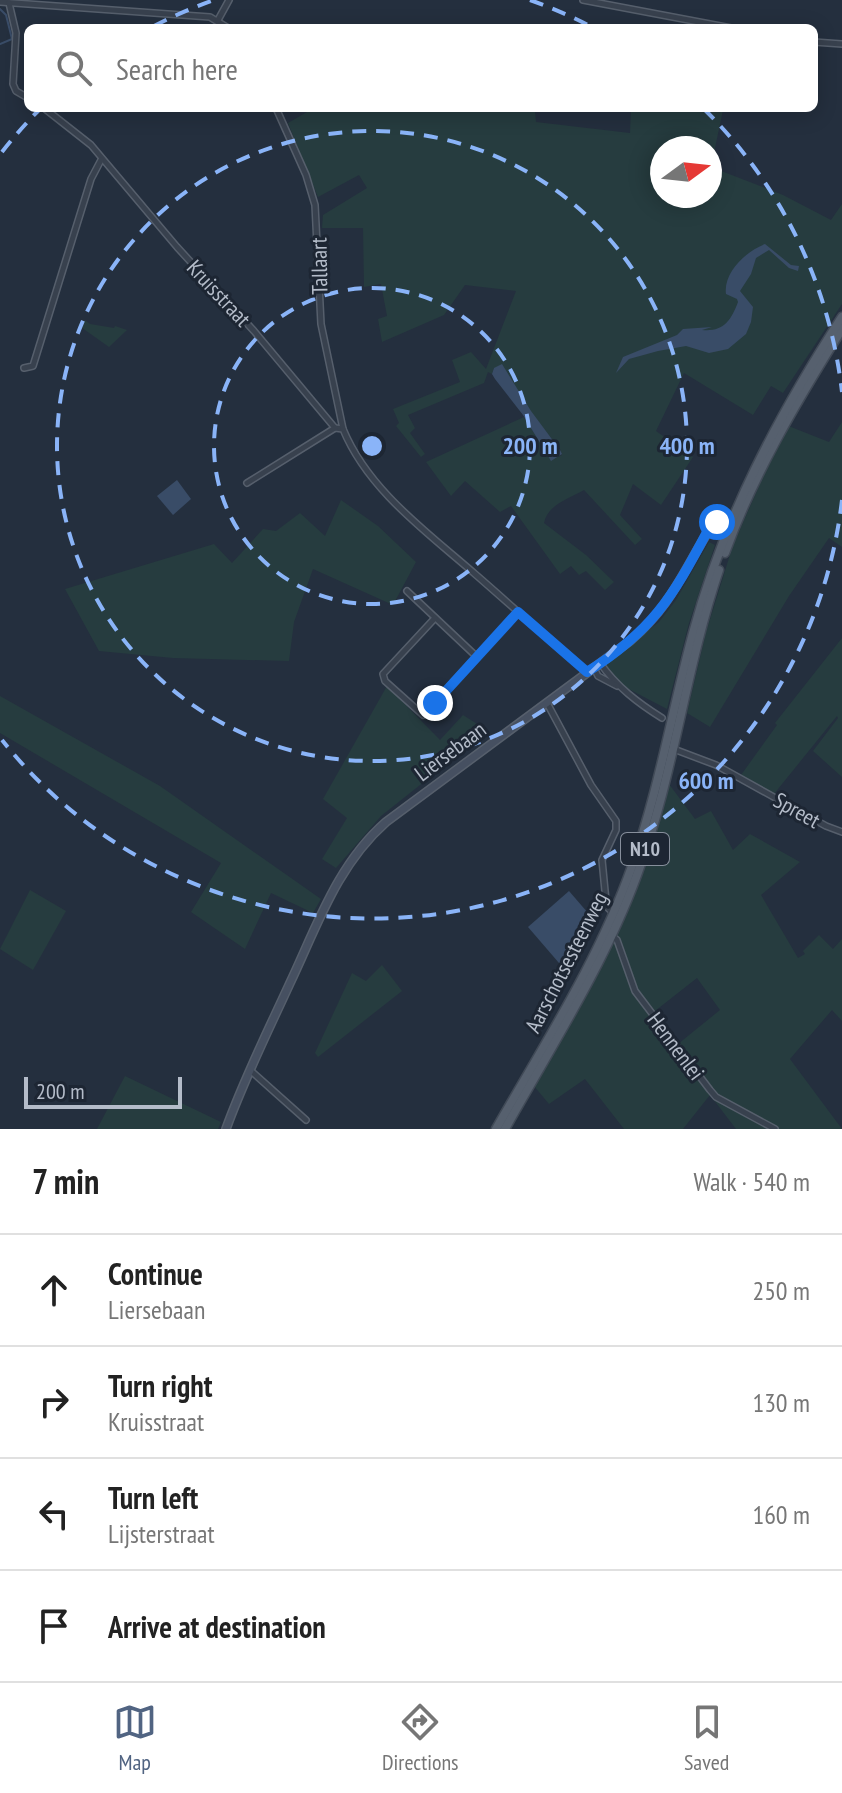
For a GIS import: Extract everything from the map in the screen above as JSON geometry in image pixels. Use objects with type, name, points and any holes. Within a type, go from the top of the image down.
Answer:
[{"type":"main road","name":"Aarschotsesteenweg","points":[[496,1129],[582,980],[614,914],[646,824],[733,524],[803,376],[842,317]]},
{"type":"main road","name":"Aarschotsesteenweg","points":[[753,479],[842,329]]},
{"type":"main road","name":"Aarschotsesteenweg","points":[[505,1129],[584,990],[611,935],[637,874],[660,802],[669,747]]},
{"type":"street","points":[[218,20],[229,0]]},
{"type":"street","points":[[583,0],[710,24]]},
{"type":"street","points":[[0,2],[210,17],[223,24]]},
{"type":"street","points":[[9,3],[16,33],[13,84],[16,91],[24,96]]},
{"type":"street","points":[[818,42],[842,44]]},
{"type":"street","name":"Kruisstraat","points":[[49,112],[91,145],[335,428]]},
{"type":"street","name":"Tallaart","points":[[278,112],[306,175],[315,205],[321,324],[343,429]]},
{"type":"street","points":[[24,368],[33,366],[94,169],[101,160]]},
{"type":"street","points":[[247,483],[335,428],[343,429],[354,451],[402,510],[518,612],[594,668],[598,676],[618,686],[662,718]]},
{"type":"street","name":"Liersebaan","points":[[226,1129],[333,889],[355,853],[386,822],[630,641],[661,611],[713,524],[733,524]]},
{"type":"street","points":[[407,591],[477,657]]},
{"type":"street","points":[[435,618],[383,674],[385,681],[423,715],[518,612]]},
{"type":"street","points":[[546,702],[591,785],[615,818],[616,830],[601,863],[606,901],[614,914]]},
{"type":"street","name":"Spreet","points":[[669,747],[716,765],[842,832]]},
{"type":"street","name":"Hennenlei","points":[[611,935],[620,947],[635,991],[710,1090],[716,1097],[775,1129]]},
{"type":"street","points":[[250,1070],[306,1120]]},
{"type":"green space","points":[[307,112],[535,112],[536,122],[630,133],[631,112],[723,112],[718,136],[650,136],[650,208],[722,208],[722,171],[783,195],[831,220],[842,204],[842,304],[783,393],[771,386],[753,415],[684,373],[656,431],[693,457],[661,505],[633,484],[620,515],[642,539],[635,545],[584,490],[550,511],[544,523],[586,555],[614,582],[605,590],[586,571],[579,575],[571,566],[560,574],[511,506],[500,512],[465,481],[451,496],[426,462],[524,417],[551,460],[562,455],[494,368],[492,374],[488,372],[484,383],[408,415],[415,428],[410,433],[425,454],[421,457],[396,426],[399,423],[393,409],[460,382],[452,360],[471,352],[486,369],[516,291],[465,285],[444,315],[382,342],[378,319],[387,316],[381,284],[364,287],[363,228],[322,228],[323,215],[367,188],[359,175],[318,197],[288,123]]},
{"type":"green space","points":[[85,320],[90,324],[127,330],[109,347],[78,325]]},
{"type":"green space","points":[[842,422],[842,547],[829,538],[789,596],[710,727],[687,713],[706,632],[733,545],[786,425],[829,442]]},
{"type":"green space","points":[[341,500],[378,526],[416,562],[393,605],[313,569],[294,622],[289,661],[173,658],[99,651],[65,589],[214,544],[232,563],[263,529],[276,531],[300,513],[325,536]]},
{"type":"green space","points":[[709,542],[715,545],[689,623],[667,709],[621,685],[604,665],[659,622],[676,600]]},
{"type":"green space","points":[[842,638],[842,777],[813,751],[837,716],[774,794],[741,775],[777,725],[775,723]]},
{"type":"green space","points":[[387,686],[440,740],[463,715],[488,731],[381,816],[336,868],[322,859],[347,818],[323,799]]},
{"type":"green space","points":[[0,696],[160,786],[321,899],[313,913],[271,893],[245,949],[191,912],[221,863],[0,733]]},
{"type":"green space","points":[[669,784],[695,819],[711,811],[733,850],[750,834],[800,862],[761,895],[798,958],[805,954],[803,951],[819,935],[833,949],[842,939],[842,1021],[832,1010],[790,1059],[842,1129],[736,1129],[678,1044],[720,1010],[697,978],[655,1011],[637,989],[621,940],[616,936],[646,866]]},
{"type":"green space","points":[[30,890],[66,911],[33,970],[0,949]]},
{"type":"green space","points":[[615,941],[629,985],[710,1095],[683,1129],[624,1129],[585,1079],[549,1104],[534,1086]]},
{"type":"green space","points":[[382,965],[402,991],[318,1057],[315,1053],[352,973],[366,981]]},
{"type":"green space","points":[[125,1076],[221,1122],[218,1129],[97,1129]]},
{"type":"water","points":[[765,244],[791,265],[799,266],[798,271],[789,268],[769,250],[756,258],[751,274],[740,291],[753,307],[746,334],[728,349],[709,353],[686,346],[629,359],[616,373],[623,357],[677,335],[683,329],[712,327],[702,330],[709,330],[725,324],[738,302],[726,294],[728,278],[744,257]]},
{"type":"water","points":[[502,364],[560,450],[562,454],[551,461],[523,415],[492,374],[494,368]]},
{"type":"water","points":[[177,480],[191,499],[173,515],[157,496]]},
{"type":"water","points":[[569,891],[588,913],[564,962],[559,963],[528,927]]},
{"type":"waterway","points":[[0,9],[6,15],[12,39],[0,44]]},
{"type":"route","points":[[435,703],[518,612],[587,672],[594,668],[630,641],[661,611],[707,532],[717,522]]}]
